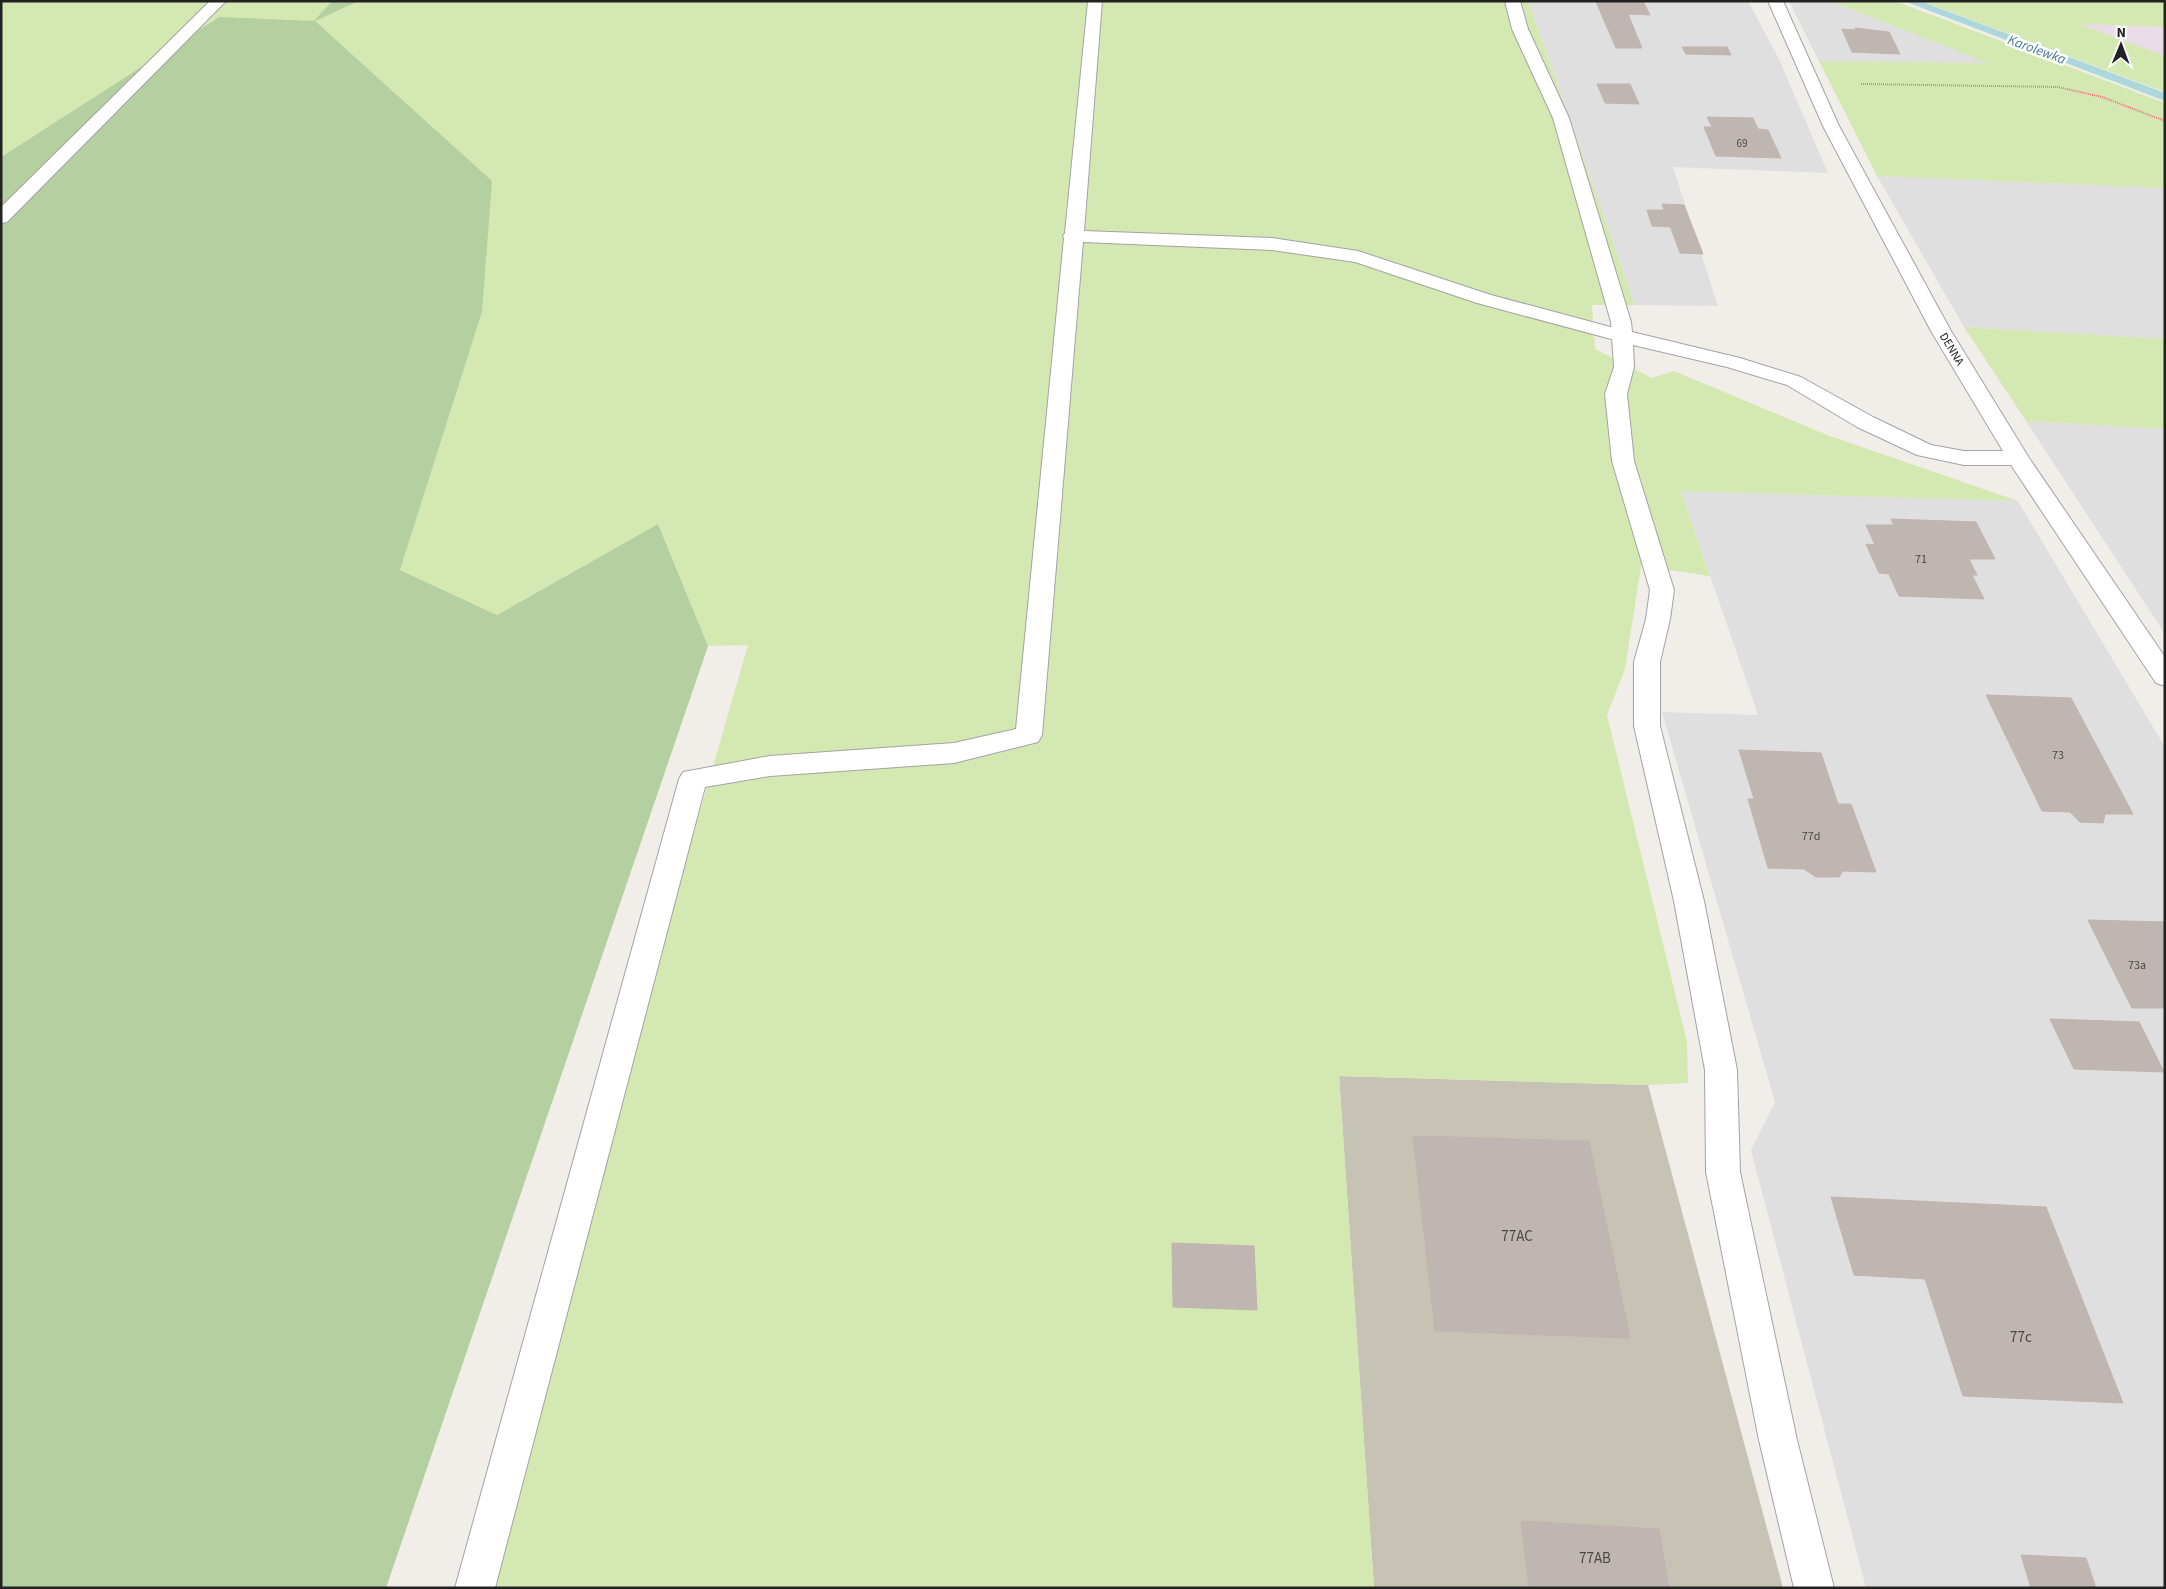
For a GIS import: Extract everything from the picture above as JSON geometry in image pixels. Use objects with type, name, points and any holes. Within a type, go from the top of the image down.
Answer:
[{"type":"street","points":[[1,218],[219,1]]},
{"type":"street","points":[[475,1588],[693,779],[770,766],[954,753],[1029,735],[1094,1]]},
{"type":"street","points":[[1512,1],[1520,29],[1560,118],[1621,322],[1624,367],[1616,394],[1623,461],[1662,590],[1658,619],[1646,662],[1648,726],[1689,901],[1721,1070],[1725,1181],[1778,1440],[1814,1588]]},
{"type":"street","name":"DENNA","points":[[1774,1],[1811,83],[1885,230],[1941,331],[2018,458],[2165,677]]},
{"type":"street","points":[[1072,236],[1272,244],[1358,257],[1484,299],[1622,336],[1733,362],[1794,381],[1865,422],[1925,450],[1964,458],[2018,458]]},
{"type":"path","points":[[1811,83],[2058,87],[2102,97],[2165,121]]},
{"type":"shaded area","points":[[1528,1],[1748,1],[1779,59],[1828,173],[1673,167],[1718,306],[1635,305]]},
{"type":"shaded area","points":[[1789,1],[1830,1],[1989,63],[1819,61]]},
{"type":"shaded area","points":[[2078,23],[2165,27],[2165,56]]},
{"type":"shaded area","points":[[1877,176],[2165,188],[2165,339],[1964,327]]},
{"type":"shaded area","points":[[2026,421],[2165,429],[2165,634]]},
{"type":"shaded area","points":[[1681,491],[2018,501],[2165,747],[2165,1588],[1866,1588],[1751,1150],[1775,1102],[1662,712],[1758,715]]},
{"type":"shaded area","points":[[1339,1076],[1648,1085],[1783,1588],[1374,1588]]},
{"type":"green space","points":[[1,1],[332,1],[316,20],[359,1],[1528,1],[1635,305],[1592,305],[1595,349],[1652,378],[1674,371],[1827,435],[2018,501],[1681,491],[1710,576],[1641,566],[1625,669],[1607,715],[1687,1042],[1688,1083],[1648,1085],[1339,1076],[1374,1588],[476,1588],[748,645],[708,646],[658,524],[497,615],[400,570],[482,312],[219,17],[1,157]]},
{"type":"green space","points":[[332,1],[359,1],[315,21],[492,181],[482,312],[400,570],[497,615],[658,524],[708,646],[386,1588],[1,1588],[1,157],[219,17],[314,21]]},
{"type":"green space","points":[[1830,1],[1895,1],[2165,103],[2165,188],[1877,176],[1819,61],[1988,63]]},
{"type":"green space","points":[[1921,1],[2165,1],[2165,27],[2080,24],[2165,56],[2165,92]]},
{"type":"green space","points":[[1964,327],[2165,339],[2165,429],[2026,421]]},
{"type":"building","points":[[1596,1],[1643,1],[1645,5],[1597,4]]},
{"type":"building","points":[[1597,4],[1645,5],[1650,15],[1628,14],[1642,48],[1616,48]]},
{"type":"building","points":[[1855,28],[1889,32],[1900,54],[1852,52],[1842,29],[1856,30]]},
{"type":"building","points":[[1682,47],[1727,47],[1731,55],[1686,54]]},
{"type":"building","points":[[1597,84],[1630,84],[1639,104],[1605,103]]},
{"type":"building","points":[[1707,117],[1753,118],[1758,129],[1768,130],[1781,158],[1716,156],[1704,127],[1712,127]]},
{"type":"building","points":[[1662,204],[1684,205],[1703,254],[1680,253]]},
{"type":"building","points":[[1647,210],[1665,210],[1671,227],[1652,226]]},
{"type":"building","points":[[1891,519],[1976,522],[1995,559],[1969,559],[1977,575],[1972,575],[1984,599],[1899,596],[1889,574],[1879,573],[1866,544],[1875,545],[1866,525],[1894,525]]},
{"type":"building","points":[[1986,695],[2071,698],[2133,814],[2105,814],[2103,823],[2080,822],[2070,812],[2042,811]]},
{"type":"building","points":[[1739,750],[1821,753],[1838,804],[1851,804],[1876,872],[1843,871],[1839,877],[1816,877],[1804,869],[1768,868],[1748,799],[1754,799]]},
{"type":"building","points":[[2088,920],[2165,922],[2165,1008],[2132,1008]]},
{"type":"building","points":[[2050,1019],[2139,1022],[2164,1072],[2074,1069]]},
{"type":"building","points":[[1413,1136],[1589,1141],[1630,1338],[1435,1331]]},
{"type":"building","points":[[1831,1197],[2046,1207],[2123,1403],[1963,1396],[1925,1279],[1854,1275]]},
{"type":"building","points":[[1172,1243],[1254,1246],[1257,1310],[1173,1307]]},
{"type":"building","points":[[1521,1521],[1659,1529],[1669,1588],[1529,1588]]},
{"type":"building","points":[[2021,1555],[2086,1558],[2096,1588],[2031,1588]]},
{"type":"waterway","name":"Karolewka","points":[[1909,1],[2165,97]]}]
